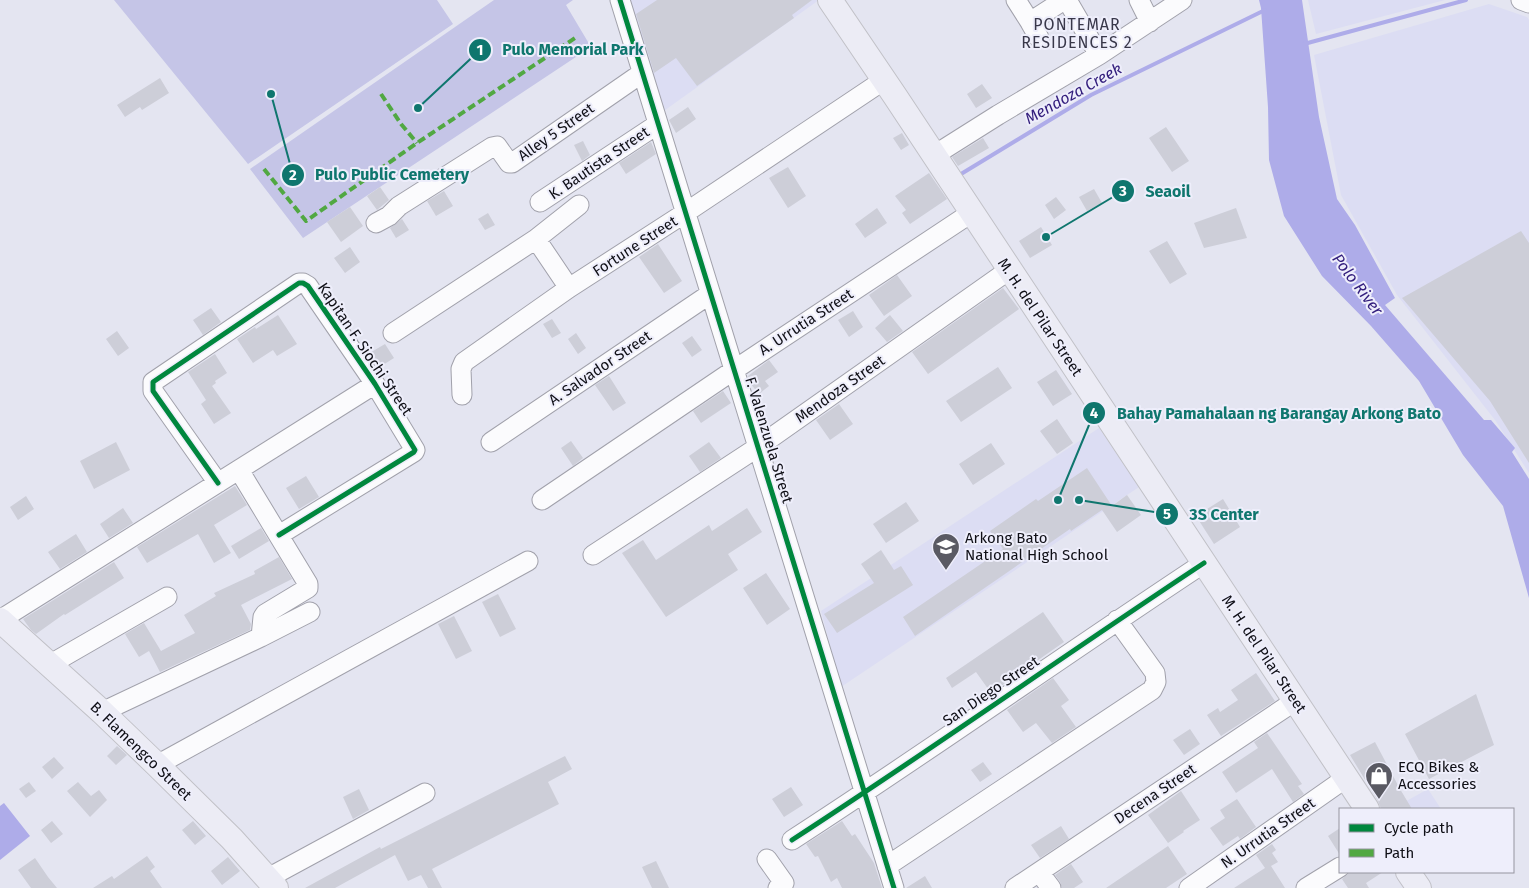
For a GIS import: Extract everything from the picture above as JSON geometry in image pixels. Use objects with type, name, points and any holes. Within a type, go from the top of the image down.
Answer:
[{"type":"main road","name":"M. H. del Pilar Street","points":[[830,0],[1366,808]]},
{"type":"main road","name":"B. Flamengco Street","points":[[0,620],[102,712],[157,765],[232,839],[272,883]]},
{"type":"main road","points":[[1409,873],[1419,888]]},
{"type":"street","name":"F. Valenzuela Street","points":[[620,0],[894,888]]},
{"type":"street","points":[[1016,0],[1039,38]]},
{"type":"street","points":[[1030,22],[1066,0],[1099,55]]},
{"type":"street","points":[[1139,0],[1150,22]]},
{"type":"street","points":[[934,156],[1099,55],[1182,0]]},
{"type":"street","points":[[1521,0],[1529,4]]},
{"type":"street","name":"Alley 5 Street","points":[[376,223],[494,145],[497,146],[508,164],[512,163],[642,73]]},
{"type":"street","name":"Fortune Street","points":[[462,394],[462,369],[464,362],[569,288],[686,213],[884,80]]},
{"type":"street","name":"K. Bautista Street","points":[[540,202],[658,124]]},
{"type":"street","points":[[393,333],[536,239],[579,205]]},
{"type":"street","name":"A. Urrutia Street","points":[[542,500],[971,213]]},
{"type":"street","points":[[536,239],[569,288]]},
{"type":"street","name":"Mendoza Street","points":[[592,555],[758,447],[1009,270]]},
{"type":"street","name":"Kapitan F. Siochi Street","points":[[218,483],[153,392],[153,382],[299,283],[303,283],[308,286],[375,384],[414,447],[414,452],[279,535]]},
{"type":"street","name":"A. Salvador Street","points":[[490,442],[710,294]]},
{"type":"street","name":"Kapitan F. Siochi Street","points":[[0,620],[375,384]]},
{"type":"street","points":[[239,470],[309,586],[265,614],[261,637]]},
{"type":"street","points":[[157,765],[528,562]]},
{"type":"street","name":"San Diego Street","points":[[792,840],[1204,563]]},
{"type":"street","points":[[49,665],[167,596]]},
{"type":"street","points":[[102,712],[310,612]]},
{"type":"street","points":[[887,866],[1152,690],[1156,682],[1155,673],[1117,620]]},
{"type":"street","name":"Decena Street","points":[[1016,888],[1295,701]]},
{"type":"street","name":"N. Urrutia Street","points":[[1189,888],[1346,778]]},
{"type":"street","points":[[272,883],[425,793]]},
{"type":"street","points":[[766,858],[784,883],[778,888]]},
{"type":"street","points":[[1306,888],[1339,868]]},
{"type":"street","points":[[1039,872],[1050,888]]},
{"type":"shaded area","points":[[114,0],[437,0],[453,24],[248,164]]},
{"type":"shaded area","points":[[494,0],[573,0],[566,5],[591,47],[303,238],[250,169]]},
{"type":"shaded area","points":[[627,0],[819,0],[661,113]]},
{"type":"shaded area","points":[[1308,0],[1445,0],[1316,34]]},
{"type":"shaded area","points":[[1489,4],[1527,17],[1529,20],[1529,473],[1495,420],[1397,295],[1341,195],[1314,55]]},
{"type":"shaded area","name":"Arkong Bato National High School","points":[[1099,428],[1139,487],[841,687],[821,611]]},
{"type":"shaded area","points":[[1428,789],[1440,808],[1394,808]]},
{"type":"water","name":"Polo River","points":[[1259,0],[1302,0],[1319,117],[1337,199],[1355,225],[1395,298],[1385,305],[1484,420],[1491,420],[1515,448],[1512,452],[1529,479],[1529,598],[1503,506],[1463,455],[1419,381],[1371,326],[1322,276],[1284,216],[1269,160],[1268,107]]},
{"type":"water","points":[[4,803],[30,836],[0,860],[0,806]]},
{"type":"building","points":[[657,0],[812,0],[792,15],[794,18],[697,86],[676,58],[654,73],[636,14]]},
{"type":"building","points":[[160,78],[169,93],[142,110],[140,107],[125,117],[117,105]]},
{"type":"building","points":[[982,84],[992,98],[976,108],[967,94]]},
{"type":"building","points":[[688,107],[696,119],[676,133],[669,120]]},
{"type":"building","points":[[1166,127],[1189,161],[1172,172],[1149,138]]},
{"type":"building","points":[[902,133],[909,145],[901,150],[893,138]]},
{"type":"building","points":[[983,138],[989,148],[958,166],[952,157]]},
{"type":"building","points":[[583,141],[590,155],[582,161],[574,145]]},
{"type":"building","points":[[651,142],[656,154],[626,174],[619,163]]},
{"type":"building","points":[[788,167],[806,196],[788,208],[769,178]]},
{"type":"building","points":[[929,173],[947,199],[910,224],[902,213],[906,210],[895,196]]},
{"type":"building","points":[[380,187],[389,200],[377,210],[367,196]]},
{"type":"building","points":[[1094,189],[1102,203],[1087,211],[1079,197]]},
{"type":"building","points":[[444,191],[453,206],[436,216],[427,201]]},
{"type":"building","points":[[1056,197],[1066,210],[1054,219],[1045,205]]},
{"type":"building","points":[[350,207],[363,226],[341,242],[327,222]]},
{"type":"building","points":[[877,208],[887,223],[865,238],[855,224]]},
{"type":"building","points":[[1236,208],[1247,238],[1204,248],[1194,223]]},
{"type":"building","points":[[488,213],[495,225],[485,230],[478,219]]},
{"type":"building","points":[[402,219],[409,230],[396,238],[390,228]]},
{"type":"building","points":[[1041,227],[1052,245],[1030,258],[1019,241]]},
{"type":"building","points":[[1521,231],[1529,243],[1529,463],[1490,401],[1402,298]]},
{"type":"building","points":[[1167,241],[1187,274],[1170,284],[1149,251]]},
{"type":"building","points":[[658,244],[682,281],[664,293],[639,257]]},
{"type":"building","points":[[350,247],[360,262],[345,273],[334,258]]},
{"type":"building","points":[[897,275],[912,296],[884,316],[869,295]]},
{"type":"building","points":[[1003,288],[1019,309],[928,374],[912,352]]},
{"type":"building","points":[[211,308],[221,322],[203,335],[193,320]]},
{"type":"building","points":[[853,311],[863,327],[849,337],[838,320]]},
{"type":"building","points":[[278,315],[297,344],[277,356],[273,350],[253,363],[237,339]]},
{"type":"building","points":[[890,315],[903,331],[887,342],[875,328]]},
{"type":"building","points":[[552,319],[561,333],[552,338],[543,324]]},
{"type":"building","points":[[117,331],[129,348],[118,356],[106,339]]},
{"type":"building","points":[[576,333],[586,348],[578,354],[568,339]]},
{"type":"building","points":[[692,336],[702,350],[692,357],[682,343]]},
{"type":"building","points":[[385,344],[394,358],[378,368],[368,354]]},
{"type":"building","points":[[215,354],[227,373],[215,381],[216,383],[212,386],[231,413],[214,424],[201,404],[206,400],[188,372]]},
{"type":"building","points":[[769,360],[778,372],[765,381],[769,386],[759,394],[750,383],[748,376]]},
{"type":"building","points":[[998,367],[1012,388],[961,422],[946,401]]},
{"type":"building","points":[[1056,370],[1072,394],[1053,406],[1037,382]]},
{"type":"building","points":[[609,376],[626,403],[613,411],[595,385]]},
{"type":"building","points":[[723,391],[731,403],[701,423],[693,411]]},
{"type":"building","points":[[839,404],[853,424],[830,440],[816,420]]},
{"type":"building","points":[[1057,419],[1073,443],[1057,454],[1040,431]]},
{"type":"building","points":[[571,441],[583,458],[573,466],[561,448]]},
{"type":"building","points":[[116,442],[130,470],[94,489],[80,461]]},
{"type":"building","points":[[709,442],[721,458],[700,472],[689,456]]},
{"type":"building","points":[[991,443],[1005,464],[973,485],[959,464]]},
{"type":"building","points":[[1087,468],[1112,506],[1127,495],[1141,515],[1117,532],[1102,510],[1071,531],[1070,529],[915,636],[903,617],[1003,549],[990,531],[1036,499],[1038,501]]},
{"type":"building","points":[[306,476],[319,497],[299,509],[286,488]]},
{"type":"building","points":[[235,486],[247,505],[214,525],[231,553],[214,563],[198,534],[147,563],[137,547]]},
{"type":"building","points":[[26,496],[34,509],[18,520],[10,507]]},
{"type":"building","points":[[1223,499],[1240,527],[1214,544],[1196,516]]},
{"type":"building","points":[[906,502],[919,521],[886,543],[873,524]]},
{"type":"building","points":[[123,508],[133,523],[109,538],[100,524]]},
{"type":"building","points":[[747,508],[762,532],[728,554],[738,570],[666,617],[622,553],[643,540],[656,560],[709,525],[712,531]]},
{"type":"building","points":[[261,528],[269,541],[239,559],[231,546]]},
{"type":"building","points":[[76,534],[87,552],[60,569],[48,552]]},
{"type":"building","points":[[881,550],[894,570],[901,566],[913,585],[837,633],[824,614],[874,583],[861,564]]},
{"type":"building","points":[[279,557],[292,579],[241,605],[251,624],[250,630],[160,672],[149,651],[139,657],[125,634],[144,623],[161,651],[195,633],[184,615],[216,596],[214,593],[255,574],[254,571]]},
{"type":"building","points":[[114,562],[124,578],[64,614],[36,634],[23,619]]},
{"type":"building","points":[[766,573],[790,609],[767,625],[743,588]]},
{"type":"building","points":[[498,594],[516,629],[500,637],[482,602]]},
{"type":"building","points":[[1043,612],[1064,642],[991,693],[976,672],[952,688],[946,678]]},
{"type":"building","points":[[454,616],[472,651],[456,659],[438,624]]},
{"type":"building","points":[[1256,673],[1275,701],[1221,736],[1207,715],[1218,708],[1220,712],[1238,700],[1231,690]]},
{"type":"building","points":[[1053,678],[1069,700],[1061,706],[1076,727],[1052,743],[1036,723],[1023,732],[1007,710]]},
{"type":"building","points":[[1476,694],[1494,745],[1429,779],[1405,734]]},
{"type":"building","points":[[1190,729],[1200,744],[1184,755],[1173,740]]},
{"type":"building","points":[[1267,733],[1302,784],[1298,786],[1304,794],[1293,802],[1272,769],[1236,793],[1222,772],[1258,748],[1254,742]]},
{"type":"building","points":[[1375,742],[1411,808],[1381,808],[1350,755]]},
{"type":"building","points":[[117,746],[127,755],[116,765],[107,756]]},
{"type":"building","points":[[565,756],[572,769],[548,782],[559,804],[432,869],[442,888],[428,888],[421,875],[408,881],[395,855],[335,888],[305,888],[380,847],[381,849]]},
{"type":"building","points":[[54,757],[64,768],[52,779],[42,767]]},
{"type":"building","points":[[983,762],[992,774],[980,782],[971,770]]},
{"type":"building","points":[[29,782],[36,791],[26,798],[19,789]]},
{"type":"building","points":[[78,782],[91,796],[99,790],[107,800],[90,817],[67,791]]},
{"type":"building","points":[[791,787],[803,805],[784,817],[772,799]]},
{"type":"building","points":[[359,789],[369,810],[353,819],[343,797]]},
{"type":"building","points":[[1181,791],[1200,820],[1168,843],[1148,815]]},
{"type":"building","points":[[1237,799],[1256,827],[1240,839],[1238,836],[1223,846],[1210,828],[1225,818],[1220,810]]},
{"type":"building","points":[[52,821],[63,834],[51,843],[41,830]]},
{"type":"building","points":[[193,821],[206,836],[195,845],[182,830]]},
{"type":"building","points":[[842,821],[852,836],[855,834],[874,863],[882,888],[842,888],[837,878],[831,882],[818,856],[815,857],[806,844]]},
{"type":"building","points":[[1061,826],[1069,839],[1040,858],[1031,845]]},
{"type":"building","points":[[1339,829],[1339,853],[1328,836]]},
{"type":"building","points":[[1272,844],[1276,850],[1272,853],[1278,862],[1271,866],[1285,888],[1234,888],[1265,868],[1256,855]]},
{"type":"building","points":[[1168,846],[1187,874],[1166,888],[1106,888]]},
{"type":"building","points":[[147,856],[155,867],[150,871],[162,888],[93,888],[112,876],[114,879]]},
{"type":"building","points":[[228,857],[240,871],[222,885],[211,871]]},
{"type":"building","points":[[35,858],[57,888],[31,888],[18,870]]},
{"type":"building","points":[[656,861],[669,888],[652,888],[642,867]]},
{"type":"building","points":[[1071,864],[1083,882],[1074,888],[1062,888],[1055,875]]},
{"type":"building","points":[[1349,873],[1381,873],[1366,883],[1369,888],[1348,888],[1342,879]]},
{"type":"building","points":[[925,876],[932,888],[906,888]]},
{"type":"waterway","points":[[1304,44],[1466,0]]},
{"type":"waterway","name":"Mendoza Creek","points":[[961,174],[1091,95],[1265,10]]},
{"type":"marked path","points":[[264,169],[306,221],[417,143],[578,36]]},
{"type":"marked path","points":[[381,94],[401,124],[417,143]]},
{"type":"cycle path","points":[[620,0],[894,888]]},
{"type":"cycle path","points":[[218,483],[153,391],[153,382],[299,283],[303,283],[308,286],[375,384],[415,450],[279,535]]},
{"type":"cycle path","points":[[792,840],[896,772],[1204,563]]},
{"type":"place","name":"Pulo Public Cemetery","points":[[271,94]]},
{"type":"place","name":"Pulo Memorial Park","points":[[418,108]]},
{"type":"place","name":"Seaoil","points":[[1046,237]]},
{"type":"place","name":"Bahay Pamahalaan ng Barangay Arkong Bato","points":[[1058,500]]},
{"type":"place","name":"3S Center","points":[[1079,500]]},
{"type":"place","name":"Arkong Bato National High School","points":[[946,571]]},
{"type":"place","name":"ECQ Bikes & Accessories","points":[[1379,800]]},
{"type":"district","name":"PONTEMAR RESIDENCES 2","points":[[1077,33]]}]
